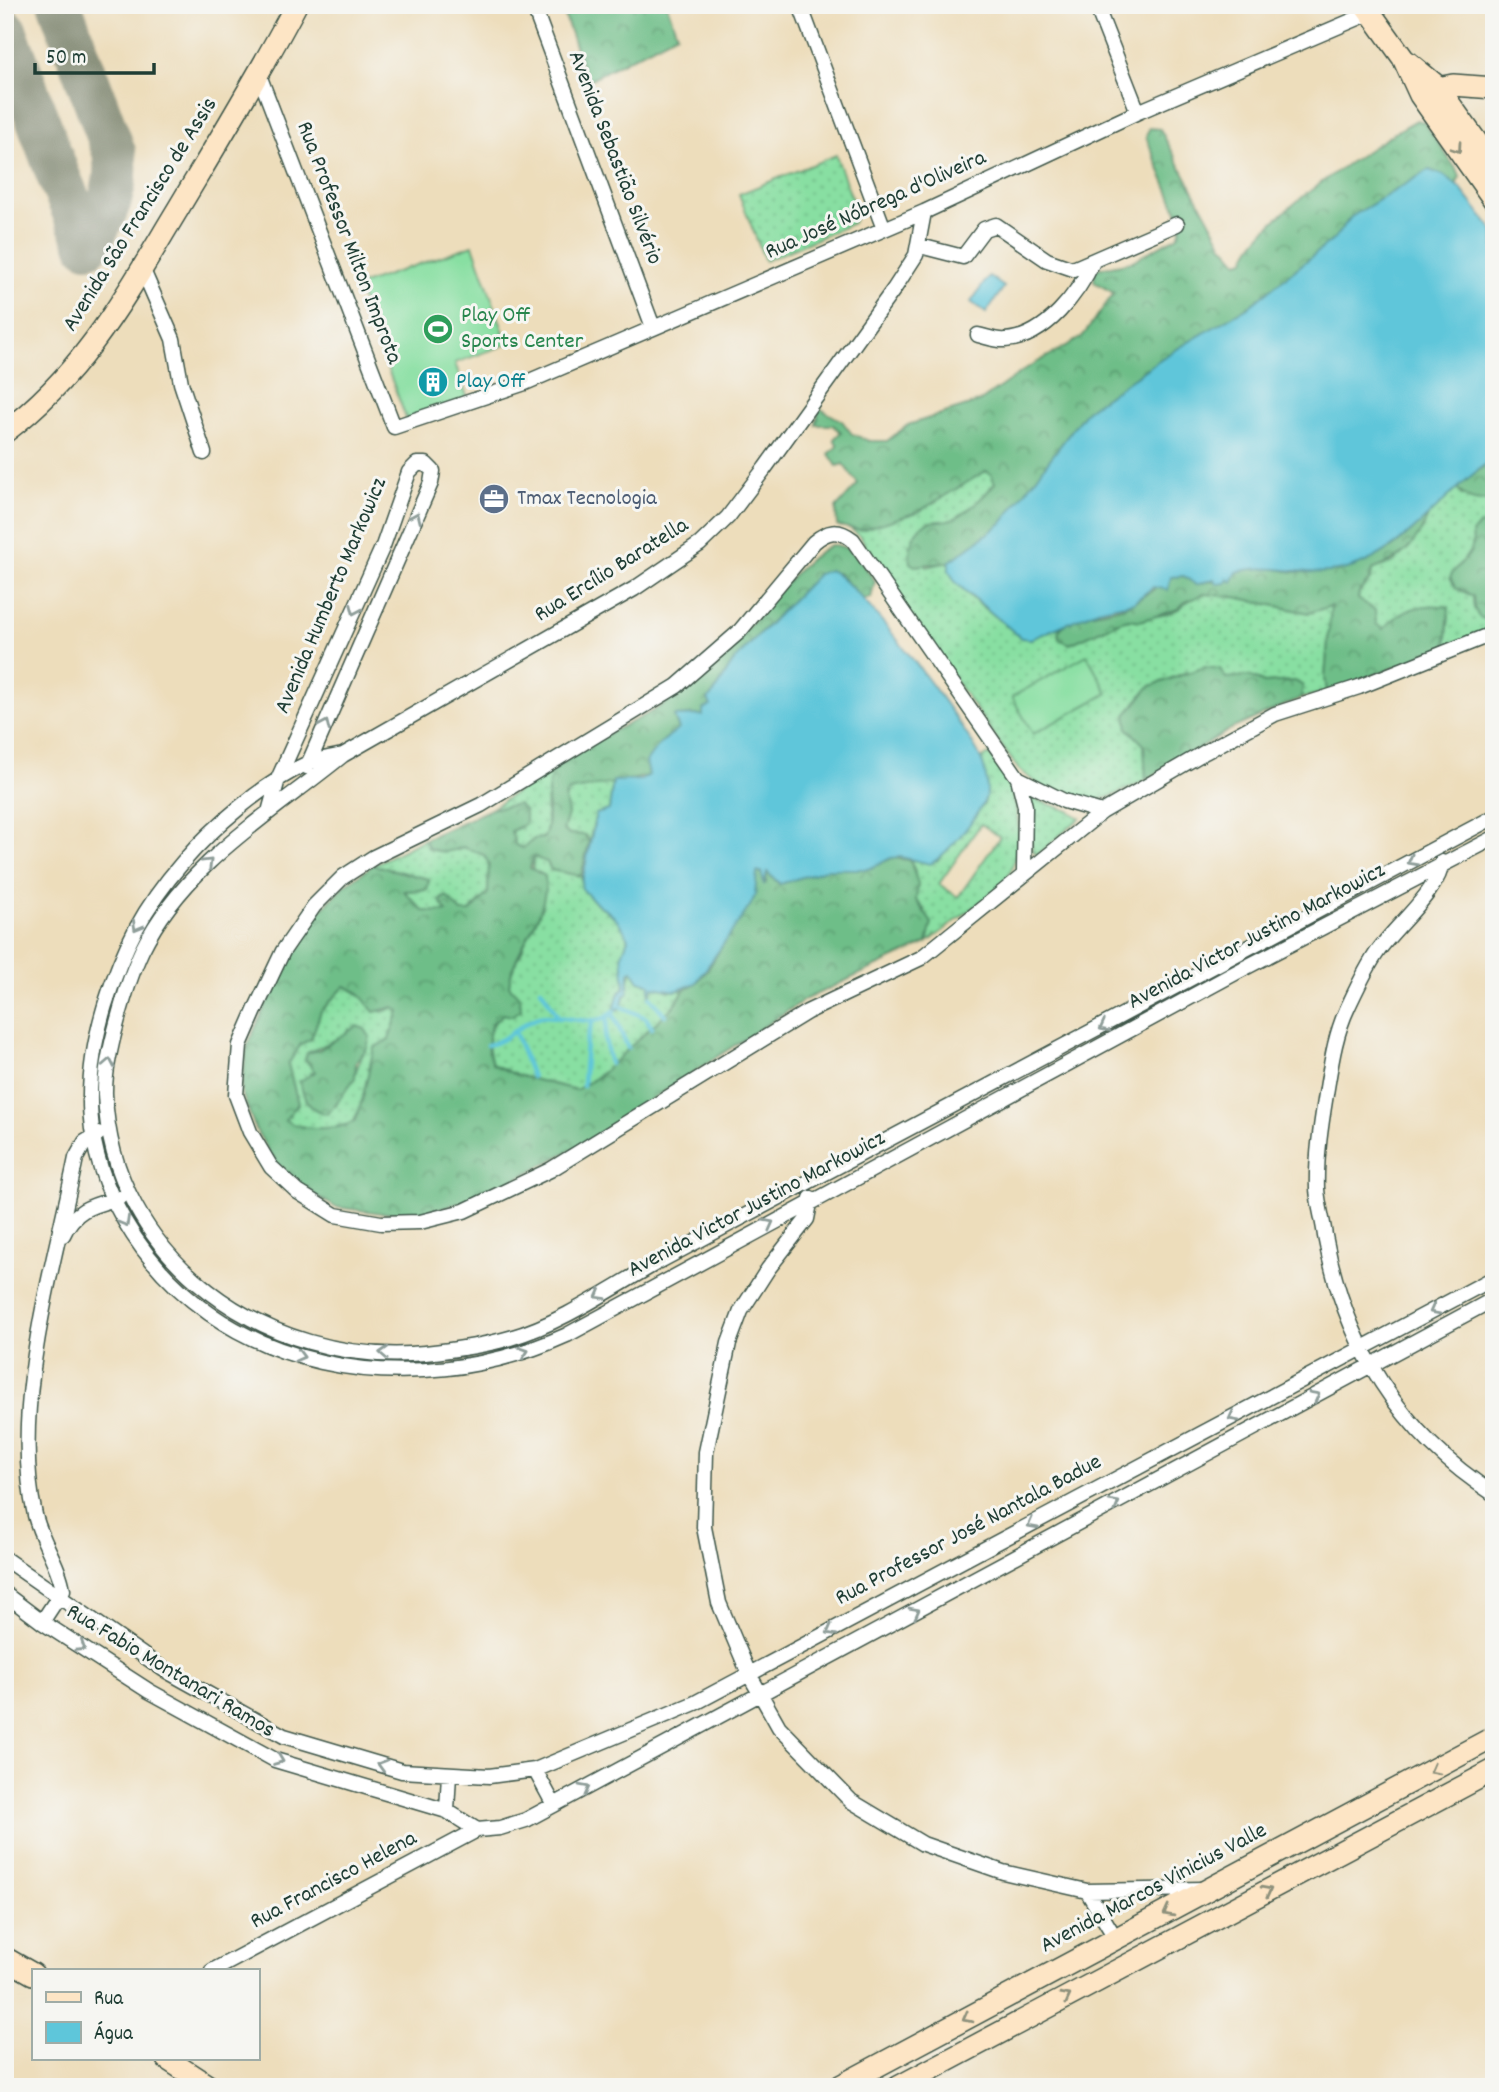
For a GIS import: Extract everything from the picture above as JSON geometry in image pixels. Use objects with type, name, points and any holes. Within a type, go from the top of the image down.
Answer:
[{"type":"street","name":"Avenida São Francisco de Assis","points":[[5,432],[62,381],[101,336],[259,75],[296,5]]},
{"type":"street","name":"Avenida Sebastião Silvério","points":[[533,5],[653,327]]},
{"type":"street","points":[[800,5],[884,229]]},
{"type":"street","points":[[1096,5],[1138,112]]},
{"type":"street","name":"Rua José Nóbrega d'Oliveira","points":[[394,427],[525,383],[924,212],[1368,9]]},
{"type":"street","points":[[1368,9],[1403,58],[1494,166]]},
{"type":"street","name":"Rua Professor Milton Improta","points":[[259,75],[394,427]]},
{"type":"street","points":[[1429,90],[1494,88]]},
{"type":"street","points":[[1429,90],[1494,200]]},
{"type":"street","name":"Rua Ercílio Baratella","points":[[343,755],[634,589],[700,544],[728,517],[894,289],[920,246],[924,212]]},
{"type":"street","points":[[920,246],[963,257],[988,226],[996,225],[1066,269],[1073,269],[1177,224]]},
{"type":"street","points":[[978,335],[1003,341],[1015,338],[1045,321],[1072,300],[1094,260]]},
{"type":"street","points":[[142,268],[173,339],[181,383],[204,453]]},
{"type":"street","name":"Avenida Humberto Markowicz","points":[[269,813],[278,779],[383,546],[409,471],[417,464],[426,464],[433,471],[431,483],[309,763],[301,789]]},
{"type":"street","points":[[1024,872],[1025,806],[1018,778],[853,540],[840,533],[825,533],[814,542],[739,632],[677,686],[481,805],[374,857],[343,877],[314,906],[283,951],[240,1045],[236,1095],[250,1132],[271,1167],[298,1192],[335,1215],[381,1223],[420,1222],[464,1211],[550,1170],[807,1012],[921,958],[1024,872],[1102,812],[1275,714],[1359,687],[1494,633]]},
{"type":"street","name":"Avenida Victor Justino Markowicz","points":[[343,755],[309,763],[278,779],[200,842],[158,891],[120,956],[94,1046],[88,1098],[92,1136],[112,1200],[156,1267],[183,1295],[214,1319],[246,1337],[298,1355],[340,1365],[402,1372],[465,1367],[542,1346],[1494,838]]},
{"type":"street","name":"Avenida Victor Justino Markowicz","points":[[343,755],[205,865],[167,912],[142,950],[110,1058],[105,1097],[110,1131],[131,1195],[148,1227],[169,1256],[224,1304],[291,1335],[335,1347],[395,1353],[437,1351],[510,1338],[556,1320],[804,1184],[1494,817]]},
{"type":"street","points":[[1018,778],[1064,801],[1102,812]]},
{"type":"street","points":[[1436,848],[1443,863],[1433,886],[1378,951],[1347,1009],[1334,1047],[1320,1129],[1317,1190],[1344,1311],[1361,1349],[1415,1427],[1463,1474],[1494,1494]]},
{"type":"street","points":[[42,1622],[63,1590],[35,1516],[28,1458],[30,1384],[76,1158],[92,1136],[110,1131]]},
{"type":"street","points":[[804,1184],[812,1201],[798,1233],[768,1269],[741,1311],[729,1343],[706,1452],[704,1527],[719,1603],[749,1674],[779,1727],[851,1801],[923,1844],[1003,1872],[1087,1891],[1211,1889]]},
{"type":"street","points":[[57,1249],[65,1229],[82,1209],[131,1195]]},
{"type":"street","name":"Rua Professor José Nantala Badue","points":[[449,1774],[489,1776],[535,1770],[695,1703],[1494,1278]]},
{"type":"street","name":"Rua Professor José Nantala Badue","points":[[477,1830],[500,1828],[526,1820],[1494,1299]]},
{"type":"street","name":"Rua Fabio Montanari Ramos","points":[[5,1559],[163,1669],[284,1736],[402,1771],[449,1774]]},
{"type":"street","name":"Rua Fabio Montanari Ramos","points":[[5,1594],[42,1622],[149,1691],[275,1759],[447,1811],[477,1830]]},
{"type":"street","name":"Avenida Marcos Vinicius Valle","points":[[838,2087],[1494,1737]]},
{"type":"street","points":[[535,1770],[554,1805]]},
{"type":"street","points":[[898,2087],[1494,1770]]},
{"type":"street","points":[[447,1811],[449,1774]]},
{"type":"street","name":"Rua Francisco Helena","points":[[216,1969],[477,1830]]},
{"type":"street","points":[[1087,1891],[1116,1939]]},
{"type":"street","points":[[5,1958],[32,1973]]},
{"type":"street","points":[[169,2060],[210,2087]]},
{"type":"green space","points":[[561,5],[667,5],[677,34],[587,81]]},
{"type":"green space","points":[[1417,120],[1424,122],[1458,172],[1460,177],[1456,185],[1443,175],[1429,170],[1351,217],[1334,239],[1251,305],[1162,358],[1087,410],[1002,523],[949,562],[915,566],[910,563],[913,539],[924,524],[954,519],[978,502],[995,483],[991,474],[986,471],[918,512],[861,530],[837,526],[836,508],[858,484],[843,464],[837,466],[829,454],[838,446],[834,439],[841,432],[833,425],[816,425],[819,408],[842,421],[852,434],[869,441],[887,441],[908,425],[979,402],[1027,368],[1082,337],[1114,293],[1094,282],[1095,269],[1131,262],[1178,236],[1181,229],[1180,218],[1146,137],[1149,128],[1160,129],[1223,245],[1238,262],[1245,260],[1254,244],[1271,225],[1320,183]]},
{"type":"green space","points":[[836,155],[857,213],[853,223],[765,261],[739,194]]},
{"type":"green space","name":"Play Off Sports Center","points":[[473,245],[508,344],[455,363],[468,399],[407,421],[357,286]]},
{"type":"green space","points":[[1494,458],[1494,497],[1474,500],[1464,496],[1457,488]]},
{"type":"green space","points":[[986,471],[991,474],[995,483],[976,504],[953,519],[923,528],[909,546],[927,567],[949,562],[952,573],[969,595],[1009,626],[1031,639],[1062,626],[1058,632],[1070,644],[1121,621],[1171,612],[1206,594],[1244,597],[1306,612],[1331,606],[1325,677],[1327,692],[1301,698],[1303,686],[1295,681],[1264,683],[1256,678],[1226,678],[1186,672],[1159,683],[1141,695],[1132,708],[1135,735],[1144,745],[1146,780],[1094,801],[1067,799],[1037,783],[1019,770],[874,566],[861,537],[851,529],[861,530]]},
{"type":"green space","points":[[1457,488],[1461,495],[1486,501],[1494,497],[1494,528],[1489,523],[1463,561],[1456,588],[1473,596],[1474,608],[1479,617],[1494,622],[1494,630],[1446,649],[1449,615],[1413,610],[1399,615],[1384,629],[1379,628],[1358,599],[1359,592],[1371,578],[1372,570],[1394,562],[1421,532],[1428,516]]},
{"type":"green space","points":[[1428,516],[1407,550],[1392,561],[1372,570],[1371,578],[1359,592],[1358,599],[1375,610],[1376,624],[1384,629],[1397,616],[1413,609],[1422,606],[1449,607],[1446,649],[1327,692],[1325,677],[1331,606],[1309,613],[1230,596],[1204,594],[1185,602],[1178,609],[1140,621],[1121,621],[1070,644],[1059,639],[1058,632],[1074,619],[1125,606],[1168,584],[1171,577],[1184,576],[1191,581],[1209,582],[1254,567],[1302,572],[1345,564],[1386,551]]},
{"type":"green space","points":[[1489,523],[1494,528],[1494,622],[1479,617],[1474,608],[1473,596],[1456,588],[1450,577],[1470,553],[1472,533],[1479,525]]},
{"type":"green space","points":[[831,545],[851,552],[875,581],[871,598],[863,599],[838,573],[818,574],[733,663],[708,699],[711,706],[703,715],[674,716],[679,730],[657,748],[649,775],[569,791],[565,799],[568,814],[563,830],[568,834],[585,835],[589,842],[581,876],[551,870],[547,862],[533,857],[530,868],[545,876],[545,892],[542,907],[517,958],[509,986],[520,997],[521,1010],[511,1016],[503,1014],[491,1024],[487,1046],[492,1064],[516,1075],[576,1090],[598,1077],[676,1004],[684,990],[696,983],[707,971],[740,916],[750,906],[757,872],[761,872],[766,884],[767,872],[779,884],[828,869],[869,869],[891,858],[910,860],[918,884],[916,900],[932,923],[927,943],[806,999],[586,1142],[465,1202],[424,1212],[381,1213],[335,1207],[299,1185],[275,1162],[256,1130],[241,1091],[247,1046],[278,978],[318,913],[344,886],[373,865],[429,879],[427,890],[404,891],[423,911],[447,912],[440,901],[446,896],[461,912],[470,912],[488,893],[489,864],[484,855],[463,847],[446,852],[433,850],[428,848],[425,839],[491,809],[518,804],[525,811],[525,824],[511,831],[515,845],[523,848],[534,839],[544,838],[548,820],[549,784],[557,766],[575,751],[655,710],[710,667],[801,567]],"holes":[[[345,986],[358,992],[374,1012],[394,1007],[399,1011],[389,1039],[374,1048],[362,1101],[354,1122],[338,1127],[319,1128],[292,1124],[285,1120],[298,1104],[288,1064],[301,1044],[311,1039],[321,1011]]]},
{"type":"green space","points":[[1087,655],[1108,693],[1033,734],[1012,697]]},
{"type":"green space","points":[[1205,667],[1220,669],[1226,678],[1249,676],[1264,683],[1295,681],[1303,686],[1301,698],[1231,729],[1146,780],[1144,745],[1128,729],[1126,715],[1150,686]]},
{"type":"green space","points":[[989,754],[1008,784],[1017,816],[1017,850],[1005,883],[927,943],[929,939],[925,910],[916,900],[915,871],[910,860],[937,861],[984,804],[987,792],[981,759]],"holes":[[[981,824],[1000,837],[958,897],[939,884]]]},
{"type":"green space","points":[[558,764],[548,792],[544,838],[534,839],[523,849],[515,845],[511,831],[521,827],[491,809]]},
{"type":"green space","points":[[613,781],[609,810],[596,814],[589,842],[585,835],[568,834],[563,830],[568,814],[565,799],[569,791]]},
{"type":"green space","points":[[1031,798],[1069,811],[1080,818],[1037,855],[1032,850]]},
{"type":"green space","points":[[425,839],[428,848],[457,850],[463,847],[484,855],[489,863],[488,893],[470,912],[461,912],[446,896],[441,899],[447,912],[423,911],[404,891],[427,890],[429,879],[373,865]]},
{"type":"green space","points":[[534,856],[547,862],[551,870],[581,876],[587,894],[623,927],[627,937],[627,950],[621,1007],[632,970],[639,981],[650,984],[650,996],[651,989],[656,986],[669,991],[684,990],[676,1003],[635,1045],[576,1090],[516,1075],[492,1064],[489,1051],[488,1040],[492,1025],[520,997],[509,986],[510,974],[523,949]]},
{"type":"green space","points":[[345,986],[383,1012],[395,1007],[399,1011],[389,1039],[374,1048],[362,1101],[354,1122],[328,1128],[309,1128],[284,1120],[298,1104],[288,1064],[301,1044],[311,1039],[321,1011]],"holes":[[[349,1029],[367,1048],[352,1081],[336,1106],[310,1073],[315,1073],[307,1053],[343,1036]]]},
{"type":"green space","points":[[357,1026],[365,1029],[370,1037],[367,1048],[356,1062],[355,1078],[328,1114],[316,1110],[305,1099],[300,1081],[315,1072],[305,1059],[307,1053],[319,1050]]},
{"type":"water","points":[[1429,170],[1443,175],[1460,188],[1494,231],[1494,458],[1402,539],[1361,564],[1338,571],[1249,569],[1237,572],[1232,582],[1228,579],[1226,583],[1217,584],[1214,579],[1196,585],[1184,576],[1171,577],[1168,590],[1153,587],[1134,602],[1098,610],[1031,639],[1021,638],[956,583],[949,571],[949,562],[1002,523],[1087,410],[1162,358],[1251,305],[1334,239],[1351,217]]},
{"type":"water","points":[[989,276],[1004,287],[986,313],[971,302]]},
{"type":"water","points":[[829,570],[843,580],[886,626],[972,742],[985,770],[985,798],[964,831],[930,864],[901,857],[891,858],[869,869],[828,869],[780,884],[767,872],[764,885],[761,872],[757,872],[755,896],[750,906],[696,983],[676,991],[653,987],[649,998],[650,984],[639,981],[632,970],[629,972],[628,994],[624,995],[622,1007],[614,1011],[618,995],[625,987],[622,955],[628,939],[618,921],[581,887],[596,814],[609,810],[613,781],[641,780],[649,775],[646,762],[660,744],[679,729],[674,716],[703,715],[703,709],[711,706],[708,699],[735,660],[818,574]]},
{"type":"waterway","points":[[541,989],[559,1018]]},
{"type":"waterway","points":[[650,997],[665,1015]]},
{"type":"waterway","points":[[622,1007],[646,1018],[652,1028]]},
{"type":"waterway","points":[[487,1045],[501,1040],[540,1017],[588,1021],[607,1017],[614,1011]]},
{"type":"waterway","points":[[613,1014],[628,1048]]},
{"type":"waterway","points":[[607,1019],[605,1040],[610,1064]]},
{"type":"waterway","points":[[583,1086],[586,1042],[593,1020]]},
{"type":"waterway","points":[[515,1032],[532,1077]]},
{"type":"taxiway","points":[[60,5],[114,152],[115,177],[110,201],[88,245]]},
{"type":"taxiway","points":[[5,30],[58,175],[88,245]]},
{"type":"place","name":"Play Off Sports Center","points":[[438,329]]},
{"type":"place","name":"Play Off","points":[[433,382]]},
{"type":"place","name":"Tmax Tecnologia","points":[[494,499]]}]
